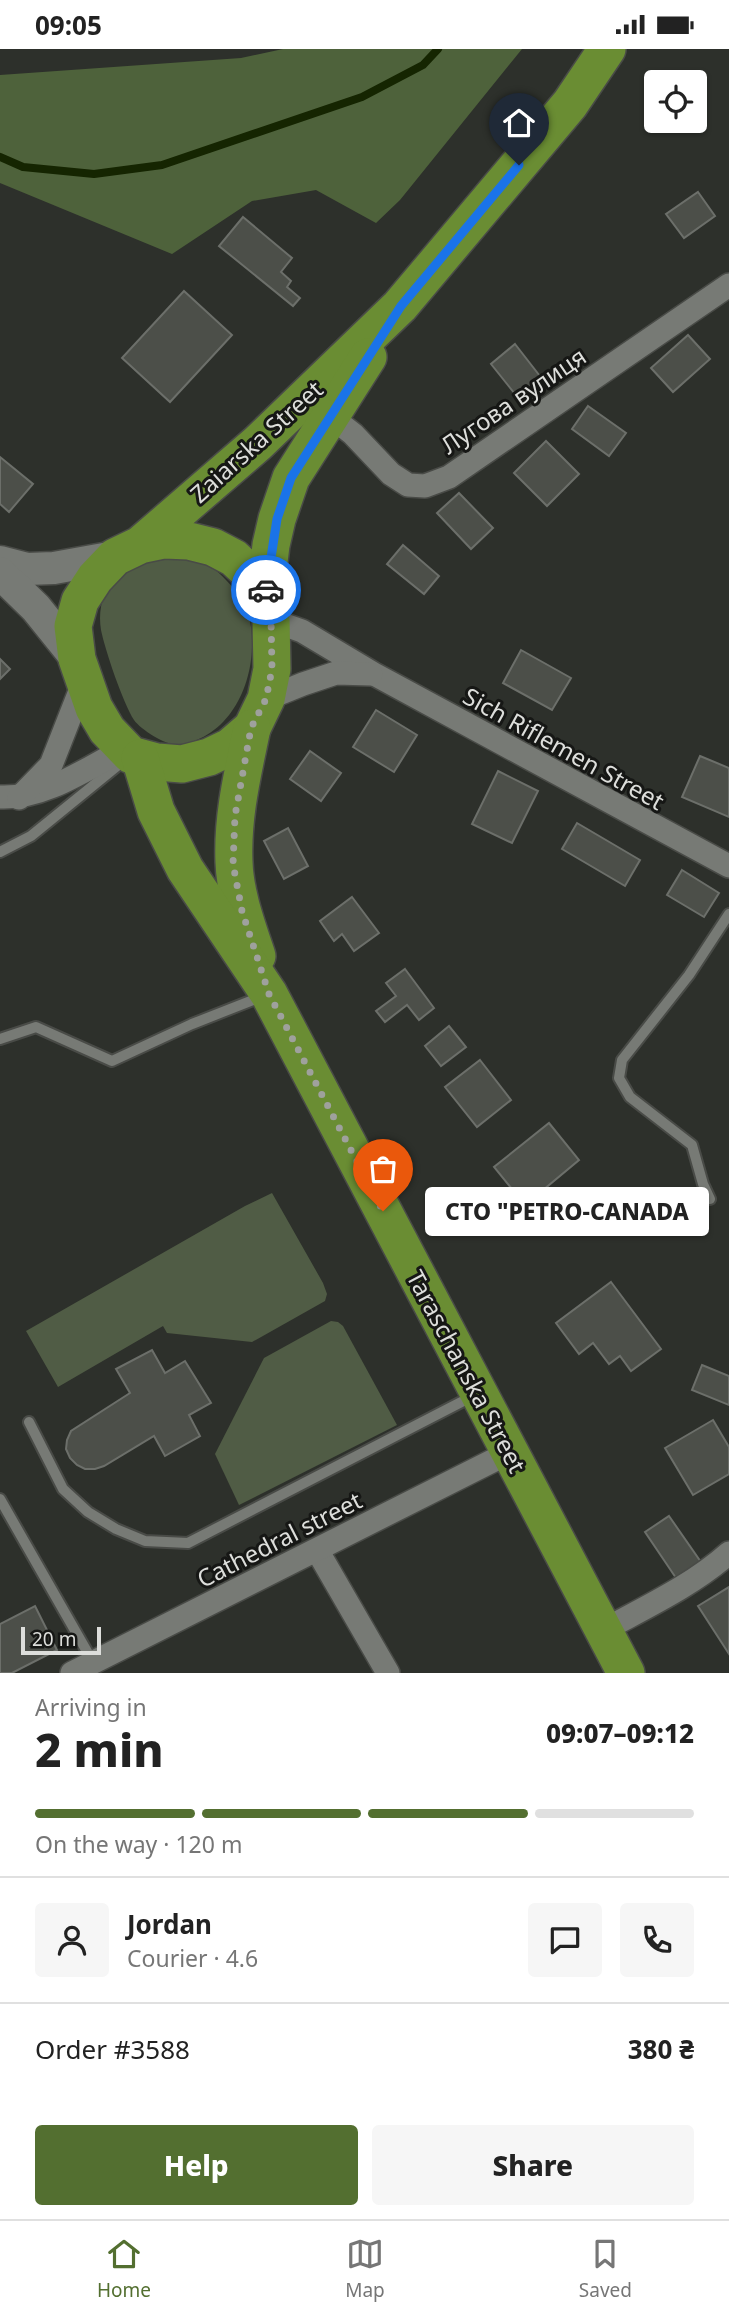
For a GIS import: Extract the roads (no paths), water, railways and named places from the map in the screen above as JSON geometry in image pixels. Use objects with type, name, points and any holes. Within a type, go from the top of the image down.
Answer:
[{"type":"main road","name":"Zaiarska Street","points":[[128,551],[258,443],[401,306],[570,104],[607,49]]},
{"type":"main road","name":"Zaiarska Street","points":[[268,608],[277,519],[291,478],[401,306]]},
{"type":"main road","points":[[0,562],[27,569],[54,568],[164,540],[189,541],[213,547],[234,558],[252,575],[268,608],[272,669],[259,713],[230,747],[182,764],[132,754],[107,730],[94,708],[80,670],[73,626],[80,601],[94,578],[128,551]]},
{"type":"main road","points":[[0,573],[36,607],[80,670]]},
{"type":"main road","name":"Taraschanska Street","points":[[259,713],[235,816],[233,864],[242,911],[269,994]]},
{"type":"main road","name":"Taraschanska Street","points":[[132,754],[185,869],[269,994],[626,1673]]},
{"type":"street","name":"Лугова вулиця","points":[[330,416],[353,434],[391,474],[408,485],[425,486],[449,477],[729,285]]},
{"type":"street","name":"Sich Riflemen Street","points":[[268,608],[374,674],[729,866]]},
{"type":"street","points":[[9,797],[51,765],[80,670]]},
{"type":"street","name":"Sich Riflemen Street","points":[[259,713],[336,673],[374,674]]},
{"type":"street","points":[[9,797],[61,782],[132,754]]},
{"type":"street","name":"Cathedral street","points":[[72,1673],[510,1453]]},
{"type":"street","points":[[317,1550],[388,1673]]},
{"type":"street","points":[[604,1630],[713,1567],[729,1553]]},
{"type":"lane","points":[[0,852],[32,836],[132,754]]},
{"type":"lane","points":[[710,1199],[692,1145],[630,1097],[619,1078],[622,1061],[689,975],[729,914]]},
{"type":"lane","points":[[0,1039],[36,1027],[112,1061],[192,1024],[269,994]]},
{"type":"lane","points":[[29,1422],[63,1489],[88,1512],[116,1529],[145,1541],[188,1543],[478,1393]]},
{"type":"lane","points":[[0,1499],[93,1662]]},
{"type":"waterway","points":[[0,157],[23,167],[94,174],[162,165],[362,97],[423,65],[438,49]]},
{"type":"place","name":"СТО \"PETRO-CANADA","points":[[383,1211]]}]
